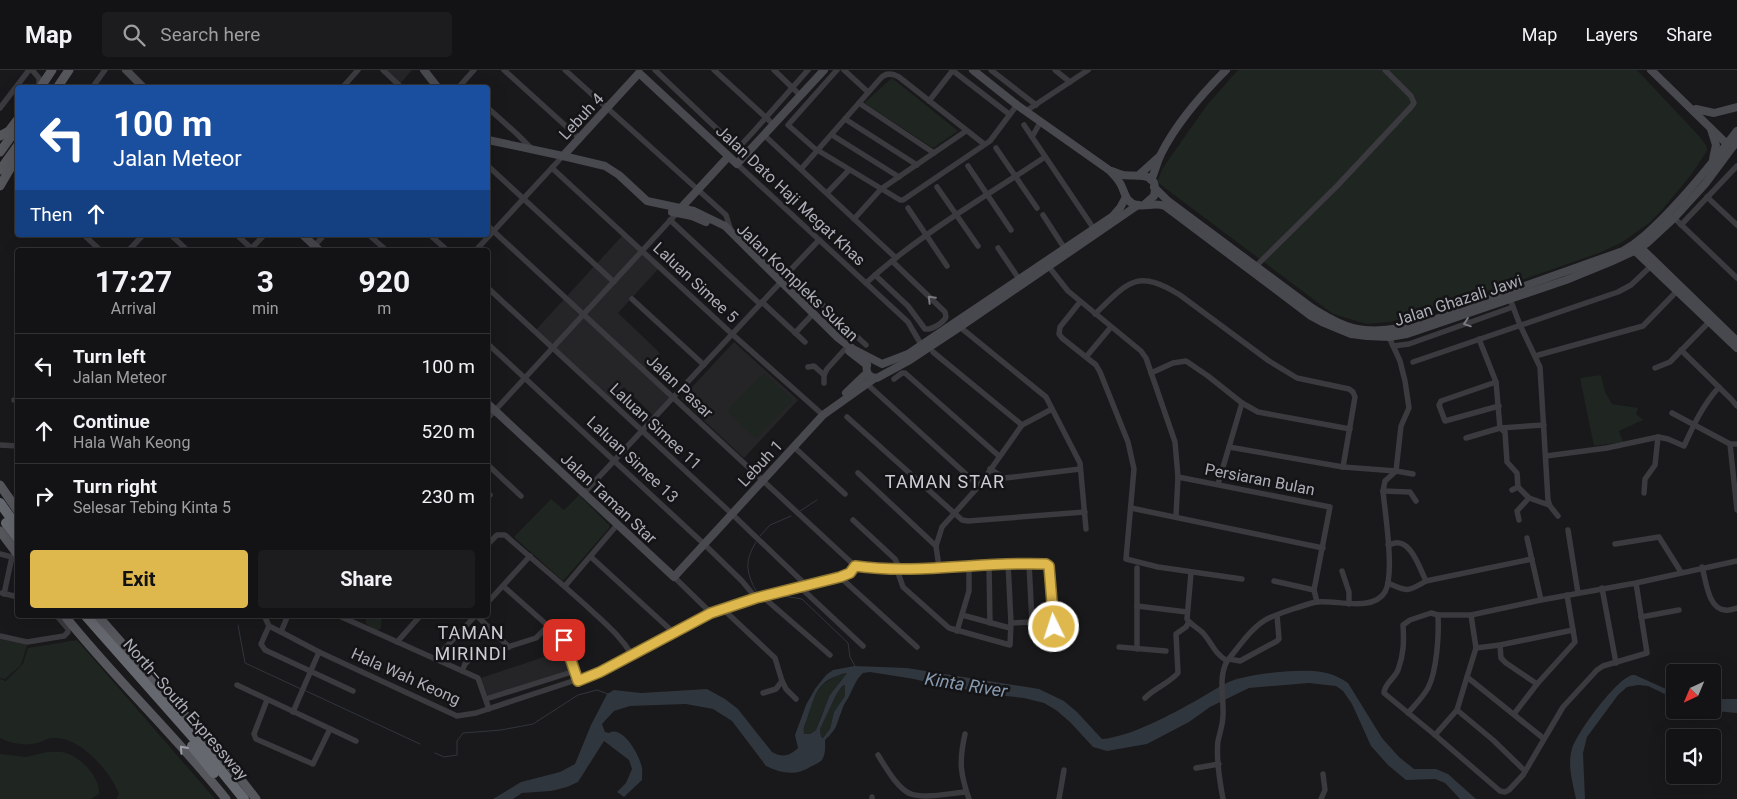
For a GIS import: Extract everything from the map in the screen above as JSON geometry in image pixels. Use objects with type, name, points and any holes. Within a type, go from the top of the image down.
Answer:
[{"type":"highway","points":[[0,503],[15,524]]},
{"type":"highway","points":[[0,514],[15,535]]},
{"type":"highway","name":"North–South Expressway","points":[[80,618],[190,743],[236,799]]},
{"type":"highway","name":"North–South Expressway","points":[[88,618],[206,752],[244,799]]},
{"type":"main road","points":[[41,85],[52,70]]},
{"type":"main road","points":[[47,85],[57,70]]},
{"type":"main road","points":[[57,85],[65,70]]},
{"type":"main road","points":[[57,85],[69,70]]},
{"type":"main road","points":[[126,70],[141,85]]},
{"type":"main road","points":[[424,70],[437,85]]},
{"type":"main road","points":[[428,70],[438,85]]},
{"type":"main road","points":[[737,164],[765,136],[824,70]]},
{"type":"main road","points":[[972,70],[1017,105],[1110,170],[1125,175],[1144,175],[1153,183]]},
{"type":"main road","points":[[878,376],[884,370],[882,364],[898,360],[922,346],[1118,211],[1125,194],[1126,182],[1161,155],[1203,92],[1226,70]]},
{"type":"main road","points":[[1651,70],[1711,129],[1731,142]]},
{"type":"main road","points":[[1655,70],[1731,142]]},
{"type":"main road","name":"Lebuh 4","points":[[562,157],[607,108],[637,71]]},
{"type":"main road","name":"Jalan Dato Haji Megat Khas","points":[[637,71],[737,164]]},
{"type":"main road","points":[[1696,109],[1714,113],[1737,107]]},
{"type":"main road","points":[[0,168],[9,131],[15,123]]},
{"type":"main road","points":[[1711,129],[1716,145],[1715,165]]},
{"type":"main road","points":[[1671,216],[1715,165],[1737,131]]},
{"type":"main road","points":[[0,168],[4,148],[15,132]]},
{"type":"main road","points":[[1731,142],[1737,136]]},
{"type":"main road","points":[[4,148],[15,142]]},
{"type":"main road","name":"Jalan Kompleks Sukan","points":[[490,142],[532,150],[605,169],[615,175],[645,204],[656,209],[694,211],[714,220],[731,231],[811,316],[867,369],[870,376],[878,376]]},
{"type":"main road","name":"Jalan Kompleks Sukan","points":[[490,142],[562,157]]},
{"type":"main road","points":[[878,376],[910,360],[1151,200],[1155,191],[1153,183],[1161,155]]},
{"type":"main road","points":[[679,210],[728,157]]},
{"type":"main road","points":[[0,186],[15,160]]},
{"type":"main road","points":[[1110,170],[1132,203],[1141,205]]},
{"type":"main road","name":"Jalan Ghazali Jawi","points":[[1153,183],[1168,201],[1312,308],[1333,320],[1362,330],[1389,330],[1405,327],[1647,243],[1671,216]]},
{"type":"main road","name":"Jalan Ghazali Jawi","points":[[1141,205],[1165,206],[1311,316],[1327,325],[1351,334],[1367,336],[1389,337],[1419,331],[1566,280],[1610,262],[1636,247]]},
{"type":"main road","name":"Jalan Kompleks Sukan","points":[[679,210],[723,229],[837,337],[882,364]]},
{"type":"main road","points":[[305,237],[314,248]]},
{"type":"main road","points":[[1636,247],[1654,270]]},
{"type":"main road","points":[[1636,247],[1737,341]]},
{"type":"main road","points":[[1610,262],[1633,258],[1642,261],[1677,291],[1737,348]]},
{"type":"main road","points":[[1237,260],[1239,259],[1250,266],[1256,266],[1255,270],[1265,281]]},
{"type":"main road","points":[[1547,278],[1566,280]]},
{"type":"main road","points":[[1491,298],[1494,300],[1504,297],[1510,299],[1513,294],[1523,290],[1527,285]]},
{"type":"main road","points":[[1362,330],[1368,333],[1386,334],[1389,337]]},
{"type":"main road","points":[[823,415],[874,360]]},
{"type":"main road","name":"Lebuh 1","points":[[674,577],[823,415],[878,376]]},
{"type":"main road","name":"Jalan Taman Star","points":[[490,406],[674,577]]},
{"type":"main road","points":[[0,485],[15,507]]},
{"type":"main road","points":[[0,531],[15,551]]},
{"type":"main road","points":[[66,618],[104,663],[226,799]]},
{"type":"main road","points":[[100,618],[235,772],[256,799]]},
{"type":"street","points":[[19,85],[31,70],[39,78],[39,85]]},
{"type":"street","points":[[94,85],[105,70]]},
{"type":"street","points":[[345,85],[358,70]]},
{"type":"street","points":[[383,70],[399,85]]},
{"type":"street","points":[[462,85],[474,70]]},
{"type":"street","points":[[504,70],[579,138]]},
{"type":"street","points":[[566,70],[726,215],[731,231]]},
{"type":"street","points":[[655,70],[733,144],[738,145],[742,144],[808,70]]},
{"type":"street","points":[[714,70],[774,125]]},
{"type":"street","points":[[774,70],[800,95]]},
{"type":"street","points":[[788,125],[837,70]]},
{"type":"street","points":[[844,70],[868,92]]},
{"type":"street","points":[[929,101],[953,70],[1009,114]]},
{"type":"street","points":[[991,70],[1036,105]]},
{"type":"street","points":[[1055,70],[1070,82]]},
{"type":"street","points":[[1026,111],[1088,70]]},
{"type":"street","points":[[1256,266],[1337,186],[1414,103],[1411,96],[1385,70]]},
{"type":"street","points":[[801,169],[868,92],[887,74],[893,74],[984,144]]},
{"type":"street","points":[[0,108],[15,90]]},
{"type":"street","points":[[859,103],[934,153]]},
{"type":"street","points":[[781,118],[818,150],[881,189],[903,200],[990,140],[1017,105]]},
{"type":"street","points":[[490,110],[532,150]]},
{"type":"street","points":[[845,120],[918,164]]},
{"type":"street","points":[[1032,137],[1041,121]]},
{"type":"street","points":[[1024,125],[1094,229]]},
{"type":"street","points":[[854,219],[881,189],[966,131]]},
{"type":"street","points":[[832,134],[899,177]]},
{"type":"street","points":[[765,136],[828,193],[945,312],[946,317],[927,330],[908,306],[875,275]]},
{"type":"street","points":[[996,148],[1038,208]]},
{"type":"street","points":[[866,283],[927,236],[1045,156]]},
{"type":"street","name":"Lebuh 4","points":[[490,234],[562,157]]},
{"type":"street","name":"Jalan Dato Haji Megat Khas","points":[[737,164],[908,322],[922,346]]},
{"type":"street","points":[[968,166],[1011,230]]},
{"type":"street","points":[[490,168],[614,282]]},
{"type":"street","name":"Laluan Simee 5","points":[[552,168],[823,415]]},
{"type":"street","points":[[1681,225],[1707,196],[1736,169]]},
{"type":"street","points":[[828,193],[849,170]]},
{"type":"street","points":[[937,187],[978,246]]},
{"type":"street","points":[[1707,196],[1737,225]]},
{"type":"street","points":[[908,208],[948,266]]},
{"type":"street","points":[[490,416],[679,210]]},
{"type":"street","points":[[1043,215],[1065,249]]},
{"type":"street","points":[[1671,216],[1737,278]]},
{"type":"street","points":[[670,220],[805,342]]},
{"type":"street","name":"Jalan Pasar","points":[[490,228],[855,566]]},
{"type":"street","points":[[86,237],[98,248]]},
{"type":"street","points":[[131,248],[141,237]]},
{"type":"street","points":[[173,237],[186,248]]},
{"type":"street","points":[[239,237],[250,248]]},
{"type":"street","points":[[252,248],[262,237]]},
{"type":"street","points":[[316,248],[323,237]]},
{"type":"street","points":[[371,237],[384,248]]},
{"type":"street","points":[[432,237],[445,248]]},
{"type":"street","name":"Lebuh 4","points":[[478,248],[488,237]]},
{"type":"street","points":[[583,494],[819,240]]},
{"type":"street","points":[[998,248],[1018,279]]},
{"type":"street","points":[[1049,267],[1061,284],[1080,302],[1141,351],[1146,358],[1175,442],[1178,477],[1176,516]]},
{"type":"street","points":[[1413,362],[1624,290],[1654,270]]},
{"type":"street","points":[[788,273],[866,345]]},
{"type":"street","points":[[1096,314],[1126,286],[1140,280],[1148,280],[1169,288],[1180,295],[1269,361],[1297,378],[1349,389],[1355,397],[1343,467]]},
{"type":"street","name":"Laluan Simee 11","points":[[490,290],[732,514],[863,646]]},
{"type":"street","points":[[1535,356],[1643,326],[1677,291]]},
{"type":"street","points":[[632,299],[704,365]]},
{"type":"street","points":[[1510,299],[1540,367],[1550,504],[1558,516]]},
{"type":"street","points":[[1080,302],[1060,327],[1059,332],[1062,338],[1096,365],[1128,442],[1134,469],[1126,559],[1191,573],[1242,579]]},
{"type":"street","name":"Jalan Ghazali Jawi","points":[[1393,346],[1409,344],[1513,307]]},
{"type":"street","points":[[908,322],[916,315]]},
{"type":"street","points":[[795,333],[811,316]]},
{"type":"street","points":[[1655,368],[1670,362],[1709,322]]},
{"type":"street","points":[[960,327],[1046,397],[1080,463],[1086,529]]},
{"type":"street","points":[[1086,358],[1111,328]]},
{"type":"street","points":[[1223,799],[1220,785],[1218,743],[1223,712],[1222,678],[1228,660],[1258,625],[1269,618],[1317,602],[1349,604],[1374,601],[1384,593],[1388,583],[1390,568],[1383,491],[1385,481],[1396,471],[1401,426],[1408,408],[1405,381],[1400,361],[1389,337]]},
{"type":"street","points":[[1479,339],[1496,382],[1500,428],[1505,432],[1508,462],[1517,473],[1518,486],[1529,498],[1550,504]]},
{"type":"street","name":"Laluan Simee 13","points":[[490,346],[759,597],[830,655]]},
{"type":"street","points":[[824,383],[824,374],[846,348]]},
{"type":"street","points":[[1681,350],[1737,406]]},
{"type":"street","points":[[933,352],[1022,425]]},
{"type":"street","points":[[1151,373],[1173,363],[1186,361],[1242,403],[1258,412],[1350,429]]},
{"type":"street","points":[[808,367],[814,366],[824,374]]},
{"type":"street","points":[[894,379],[905,373],[999,456]]},
{"type":"street","points":[[1496,382],[1441,400],[1439,404],[1445,421],[1499,406]]},
{"type":"street","points":[[867,384],[978,486]]},
{"type":"street","points":[[1546,456],[1607,448],[1658,437],[1684,446],[1693,425],[1707,401],[1719,387]]},
{"type":"street","points":[[1218,484],[1242,403]]},
{"type":"street","points":[[939,567],[936,546],[942,527],[978,486],[1022,425],[1052,410]]},
{"type":"street","points":[[1672,413],[1730,444],[1737,444]]},
{"type":"street","points":[[847,417],[962,520],[968,522],[1085,512]]},
{"type":"street","points":[[1466,438],[1500,428],[1544,425]]},
{"type":"street","points":[[1644,493],[1645,479],[1655,465],[1658,437]]},
{"type":"street","points":[[1730,444],[1737,510]]},
{"type":"street","points":[[0,446],[15,446]]},
{"type":"street","points":[[794,447],[846,494]]},
{"type":"street","points":[[1229,447],[1343,467],[1413,474]]},
{"type":"street","points":[[490,467],[521,496]]},
{"type":"street","points":[[990,469],[1005,478],[1080,469]]},
{"type":"street","points":[[858,473],[936,546]]},
{"type":"street","name":"Persiaran Bulan","points":[[1178,477],[1330,507],[1314,590],[1317,602]]},
{"type":"street","points":[[1512,490],[1518,486]]},
{"type":"street","points":[[1383,491],[1410,492],[1416,501]]},
{"type":"street","points":[[1519,520],[1517,511],[1529,498]]},
{"type":"street","points":[[1131,508],[1323,548]]},
{"type":"street","points":[[853,520],[898,563],[904,587],[944,625],[956,631],[1010,645],[1008,563]]},
{"type":"street","points":[[565,586],[617,525]]},
{"type":"street","points":[[1568,530],[1578,593]]},
{"type":"street","points":[[490,542],[499,534],[505,535],[565,586],[625,642],[632,655]]},
{"type":"street","points":[[1615,544],[1658,537],[1681,572]]},
{"type":"street","points":[[1527,538],[1541,600]]},
{"type":"street","points":[[1388,545],[1399,542],[1405,545],[1411,551],[1426,581]]},
{"type":"street","points":[[0,554],[12,557],[2,593],[15,596]]},
{"type":"street","points":[[490,600],[530,556]]},
{"type":"street","points":[[590,557],[673,632]]},
{"type":"street","points":[[1388,583],[1405,590],[1412,590],[1426,581],[1532,559]]},
{"type":"street","points":[[1636,583],[1648,652],[1603,666],[1592,675],[1563,707],[1543,738],[1523,775],[1510,790],[1500,791],[1435,734],[1384,694],[1384,688],[1397,673],[1402,658],[1405,641],[1403,625],[1406,622],[1431,613],[1438,615],[1471,615],[1737,561]]},
{"type":"street","points":[[917,647],[840,577],[850,573],[855,566],[899,570],[1008,563],[1046,564],[1049,566],[1054,627]]},
{"type":"street","points":[[962,615],[990,623],[1010,626],[1032,622],[1029,563]]},
{"type":"street","points":[[989,565],[990,623]]},
{"type":"street","points":[[956,631],[969,591],[969,566]]},
{"type":"street","points":[[1137,568],[1137,648]]},
{"type":"street","points":[[1702,568],[1711,600],[1717,607],[1725,610],[1737,608]]},
{"type":"street","points":[[1342,571],[1350,592],[1349,604]]},
{"type":"street","points":[[1191,573],[1187,612],[1189,622],[1204,634],[1214,651],[1228,660],[1240,661],[1277,641],[1279,639],[1277,615]]},
{"type":"street","name":"Jalan Taman Star","points":[[674,577],[711,613]]},
{"type":"street","name":"Hala Wah Keong","points":[[269,626],[457,716],[467,716],[578,681],[600,672],[711,613],[759,597],[840,577]]},
{"type":"street","points":[[1274,581],[1314,590]]},
{"type":"street","points":[[503,586],[564,641],[578,681]]},
{"type":"street","points":[[1602,588],[1616,663]]},
{"type":"street","points":[[1514,714],[1537,684],[1572,646],[1575,638],[1567,595]]},
{"type":"street","points":[[1137,606],[1187,612]]},
{"type":"street","points":[[724,610],[775,658],[782,681],[789,693],[796,699]]},
{"type":"street","points":[[1641,617],[1679,610]]},
{"type":"street","points":[[1408,713],[1428,687],[1432,674],[1438,645],[1438,615]]},
{"type":"street","points":[[1435,734],[1456,710],[1467,678],[1476,648],[1471,615]]},
{"type":"street","points":[[0,636],[28,642],[64,636],[68,629],[59,618]]},
{"type":"street","points":[[265,618],[269,626],[262,638],[261,644],[265,650],[353,691]]},
{"type":"street","points":[[280,632],[287,618]]},
{"type":"street","points":[[344,618],[478,678],[489,709]]},
{"type":"street","points":[[397,642],[418,618]]},
{"type":"street","points":[[435,659],[473,618]]},
{"type":"street","points":[[479,618],[509,647]]},
{"type":"street","points":[[1145,698],[1155,689],[1166,684],[1178,672],[1176,634],[1186,627],[1189,622]]},
{"type":"street","points":[[462,671],[465,664],[470,660],[538,637],[548,626]]},
{"type":"street","points":[[1476,648],[1573,630]]},
{"type":"street","points":[[1500,645],[1501,658],[1537,684]]},
{"type":"street","points":[[1119,647],[1166,651]]},
{"type":"street","points":[[293,712],[320,652]]},
{"type":"street","points":[[486,699],[575,671]]},
{"type":"street","points":[[1467,678],[1543,738]]},
{"type":"street","points":[[763,692],[776,688],[782,681]]},
{"type":"street","points":[[237,685],[356,741]]},
{"type":"street","points":[[267,700],[254,734],[256,739],[313,764],[330,729]]},
{"type":"street","points":[[1456,710],[1493,740],[1525,771]]},
{"type":"street","points":[[965,734],[961,776],[968,799]]},
{"type":"street","points":[[878,755],[898,785],[910,794],[966,792]]},
{"type":"street","points":[[1196,768],[1219,764]]},
{"type":"street","points":[[1059,799],[1064,770]]},
{"type":"street","points":[[1321,799],[1325,790],[1323,774]]},
{"type":"shaded area","points":[[385,70],[412,70],[400,84]]},
{"type":"shaded area","points":[[1238,70],[1637,70],[1699,136],[1706,145],[1707,151],[1691,175],[1662,210],[1648,224],[1621,243],[1599,253],[1407,320],[1367,324],[1333,314],[1157,182],[1162,169],[1207,105]]},
{"type":"shaded area","points":[[892,78],[958,131],[933,148],[864,103]]},
{"type":"shaded area","points":[[624,234],[659,268],[618,313],[660,353],[643,371],[673,399],[655,417],[624,387],[610,402],[534,332]]},
{"type":"shaded area","points":[[734,342],[798,400],[744,458],[681,399]]},
{"type":"shaded area","points":[[764,373],[793,400],[756,439],[727,411]]},
{"type":"shaded area","points":[[1601,375],[1605,392],[1612,404],[1638,408],[1636,414],[1643,420],[1619,431],[1623,442],[1594,446],[1580,378]]},
{"type":"shaded area","points":[[579,495],[609,525],[609,528],[563,581],[514,537],[551,499],[564,510]]},
{"type":"shaded area","points":[[366,618],[382,618],[381,628],[377,631],[366,624]]},
{"type":"shaded area","points":[[0,638],[27,645],[21,665],[5,679],[0,678]]},
{"type":"shaded area","points":[[77,640],[215,799],[116,799],[119,794],[109,775],[93,757],[73,743],[53,738],[33,744],[23,744],[9,742],[0,738],[0,679],[6,681],[23,664],[28,648]]},
{"type":"shaded area","points":[[568,649],[575,671],[488,697],[481,678]]},
{"type":"shaded area","points":[[848,673],[840,681],[822,714],[816,730],[810,734],[804,734],[804,727],[811,707],[821,687],[826,682]]},
{"type":"shaded area","points":[[845,685],[845,696],[834,712],[830,729],[823,738],[821,737],[820,729],[836,695],[842,686]]},
{"type":"shaded area","points":[[47,752],[66,753],[78,759],[89,769],[97,781],[99,794],[91,799],[0,799],[0,754],[26,757]]},
{"type":"water","name":"Kinta River","points":[[854,666],[907,668],[1039,689],[1064,701],[1102,739],[1125,734],[1151,724],[1237,679],[1280,672],[1322,672],[1336,676],[1348,683],[1382,738],[1399,757],[1414,769],[1436,769],[1448,774],[1476,799],[1460,799],[1445,783],[1435,779],[1406,780],[1388,765],[1371,746],[1352,704],[1343,691],[1336,686],[1309,683],[1249,688],[1210,707],[1189,722],[1147,744],[1107,751],[1093,747],[1070,722],[1044,703],[1024,698],[978,693],[954,686],[870,672],[863,673],[858,678],[843,707],[835,729],[825,740],[825,753],[822,760],[801,771],[789,773],[766,766],[732,721],[713,709],[686,704],[630,706],[614,711],[602,724],[605,732],[619,733],[629,741],[642,766],[642,780],[624,797],[617,792],[626,783],[632,769],[629,760],[604,741],[578,782],[551,791],[522,793],[513,799],[493,799],[521,782],[560,772],[575,764],[591,725],[607,694],[614,690],[641,693],[707,689],[738,709],[772,752],[779,755],[792,753],[798,748],[795,735],[806,705],[815,689],[826,675],[833,670]],"holes":[[[847,673],[830,695],[816,730],[810,734],[804,734],[804,726],[819,688],[829,679]],[[845,685],[845,696],[834,712],[830,729],[823,738],[821,737],[820,729],[836,695],[842,686]]]},
{"type":"water","points":[[1632,675],[1666,689],[1666,695],[1648,686],[1638,685],[1627,687],[1618,695],[1587,737],[1583,753],[1585,799],[1576,799],[1570,761],[1575,742],[1580,732],[1613,689],[1621,681]]},
{"type":"water","points":[[1721,699],[1737,699],[1737,713],[1721,712]]},
{"type":"waterway","points":[[800,511],[817,500]]},
{"type":"waterway","points":[[760,536],[770,525],[791,516]]},
{"type":"waterway","points":[[756,542],[748,561],[748,567],[753,586],[757,593],[760,593]]},
{"type":"waterway","points":[[777,595],[802,599],[848,643],[850,657],[855,666]]},
{"type":"waterway","points":[[238,625],[245,663],[301,689]]},
{"type":"waterway","points":[[304,690],[420,744]]},
{"type":"waterway","points":[[435,753],[444,757],[457,755],[457,741],[463,733],[501,730],[533,724],[578,695],[597,690],[608,694]]},
{"type":"district","name":"TAMAN STAR","points":[[945,482]]},
{"type":"district","name":"TAMAN MIRINDI","points":[[471,643]]},
{"type":"route","points":[[564,640],[578,681],[600,672],[711,613],[756,598],[840,577],[850,573],[855,566],[878,570],[897,570],[1008,563],[1046,564],[1049,566],[1054,627]]}]
